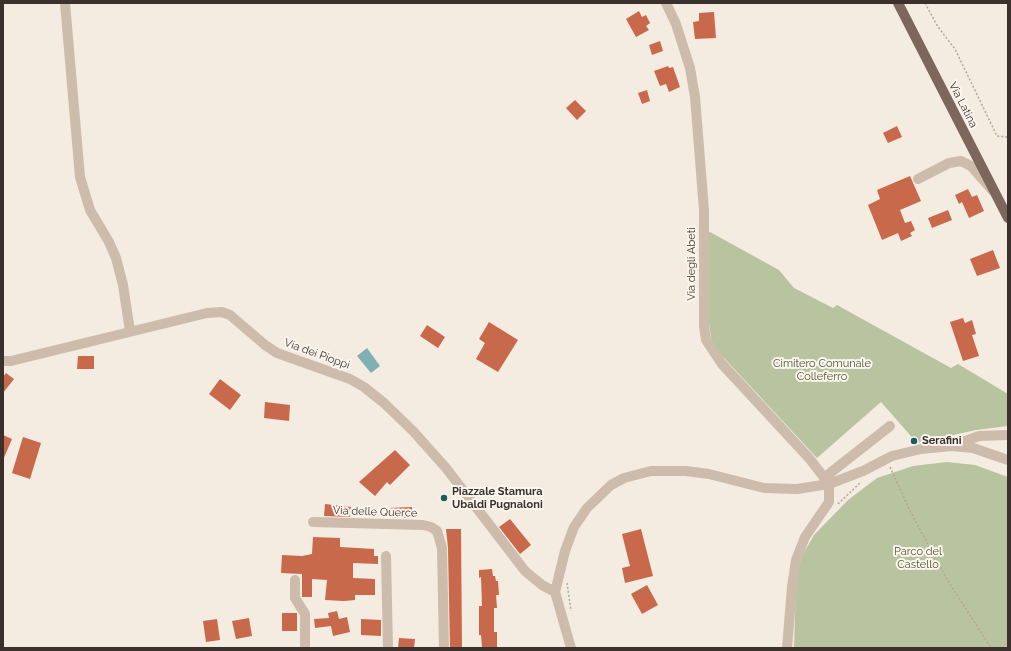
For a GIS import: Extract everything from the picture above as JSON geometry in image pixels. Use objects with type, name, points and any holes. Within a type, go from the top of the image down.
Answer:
[{"type":"main road","name":"Via Latina","points":[[898,3],[1008,218]]},
{"type":"street","points":[[65,3],[77,159],[81,185],[90,210],[114,253],[123,285],[130,332]]},
{"type":"street","name":"Via degli Abeti","points":[[666,3],[676,24],[690,68],[695,97],[704,210],[704,326],[706,340],[710,349],[731,374],[809,458],[827,480]]},
{"type":"street","points":[[918,179],[949,163],[962,161],[971,166],[996,194]]},
{"type":"street","name":"Via dei Pioppi","points":[[7,361],[203,314],[224,313],[238,320],[256,337],[278,353],[297,361],[337,373],[356,382],[388,407],[428,448],[525,571],[538,583],[555,592]]},
{"type":"street","points":[[827,480],[890,426]]},
{"type":"street","points":[[951,446],[968,438],[1008,435]]},
{"type":"street","points":[[571,648],[555,592],[566,546],[578,521],[598,496],[611,485],[624,478],[644,472],[668,470],[702,473],[755,486],[776,489],[809,488],[827,480],[888,463],[913,450],[951,446],[979,449],[1008,460]]},
{"type":"street","points":[[787,648],[792,587],[796,560],[805,537],[829,502],[827,480]]},
{"type":"street","name":"Via delle Querce","points":[[313,522],[423,525],[431,527],[437,531],[442,548],[444,648]]},
{"type":"street","points":[[386,556],[388,648]]},
{"type":"street","points":[[295,580],[295,598],[305,614],[305,648]]},
{"type":"path","points":[[925,3],[938,27],[955,49],[997,136],[1008,137]]},
{"type":"path","points":[[883,470],[888,463],[910,511],[944,575],[991,648]]},
{"type":"path","points":[[836,506],[863,480]]},
{"type":"path","points":[[567,579],[572,617]]},
{"type":"green space","name":"Cimitero Comunale Colleferro","points":[[710,232],[779,270],[794,288],[833,308],[837,305],[951,368],[958,364],[1008,394],[1008,426],[976,430],[917,443],[881,402],[817,458],[712,345],[708,316],[707,234]]},
{"type":"green space","name":"Parco del Castello","points":[[947,462],[975,465],[1008,477],[1008,648],[794,648],[796,580],[802,556],[814,535],[848,500],[877,478],[913,466]]},
{"type":"water","points":[[367,348],[380,366],[371,373],[357,356]]},
{"type":"building","points":[[639,11],[642,17],[646,15],[650,23],[646,26],[649,30],[636,37],[626,19]]},
{"type":"building","points":[[714,12],[716,38],[695,39],[693,22],[699,21],[699,13]]},
{"type":"building","points":[[660,41],[663,51],[652,55],[649,45]]},
{"type":"building","points":[[668,66],[669,68],[673,67],[680,87],[669,92],[666,84],[660,86],[654,71]]},
{"type":"building","points":[[647,90],[650,101],[642,104],[638,93]]},
{"type":"building","points":[[575,100],[586,111],[577,120],[566,108]]},
{"type":"building","points":[[897,126],[902,137],[888,143],[883,133]]},
{"type":"building","points":[[910,176],[921,201],[900,210],[905,223],[911,221],[915,230],[910,233],[912,236],[901,241],[898,233],[882,240],[868,205],[880,199],[877,190]]},
{"type":"building","points":[[968,189],[972,197],[977,195],[984,211],[969,218],[962,202],[959,204],[955,195]]},
{"type":"building","points":[[948,210],[952,220],[932,228],[928,218]]},
{"type":"building","points":[[993,250],[1000,268],[977,276],[970,259]]},
{"type":"building","points":[[963,318],[965,323],[972,320],[976,334],[972,335],[979,356],[963,361],[950,322]]},
{"type":"building","points":[[489,322],[518,340],[498,372],[476,359],[485,343],[479,339]]},
{"type":"building","points":[[427,325],[445,337],[438,348],[420,336]]},
{"type":"building","points":[[78,356],[94,356],[94,369],[77,369]]},
{"type":"building","points":[[6,373],[14,379],[3,393],[3,377]]},
{"type":"building","points":[[220,379],[241,395],[230,410],[209,394]]},
{"type":"building","points":[[265,402],[290,405],[289,421],[264,418]]},
{"type":"building","points":[[3,435],[12,439],[3,460]]},
{"type":"building","points":[[23,437],[41,443],[30,479],[12,473]]},
{"type":"building","points":[[395,450],[410,465],[390,485],[387,482],[375,496],[359,482]]},
{"type":"building","points":[[325,504],[351,507],[350,517],[324,516]]},
{"type":"building","points":[[412,507],[412,518],[390,518],[389,508]]},
{"type":"building","points":[[510,519],[531,545],[520,554],[499,527]]},
{"type":"building","points":[[446,529],[461,529],[462,648],[450,648],[448,548]]},
{"type":"building","points":[[641,529],[653,576],[625,583],[622,568],[630,566],[622,534]]},
{"type":"building","points":[[313,537],[340,538],[340,547],[374,549],[374,556],[378,556],[378,564],[353,563],[353,578],[375,579],[375,595],[355,595],[355,600],[325,600],[327,580],[312,579],[312,597],[302,597],[302,574],[281,573],[282,555],[302,556],[312,554]]},
{"type":"building","points":[[492,569],[493,576],[495,576],[496,581],[498,581],[499,595],[496,595],[497,608],[494,608],[494,632],[497,632],[497,648],[484,648],[482,647],[481,635],[479,635],[479,606],[482,606],[481,577],[479,578],[479,570]]},
{"type":"building","points":[[647,585],[658,605],[642,614],[631,594]]},
{"type":"building","points":[[337,611],[339,619],[347,617],[350,632],[333,636],[331,626],[315,628],[314,619],[329,618],[328,613]]},
{"type":"building","points":[[282,613],[297,613],[297,631],[282,631]]},
{"type":"building","points":[[249,618],[252,636],[236,639],[232,621]]},
{"type":"building","points":[[217,619],[220,640],[206,642],[203,621]]},
{"type":"building","points":[[361,619],[381,620],[381,636],[361,635]]},
{"type":"building","points":[[399,638],[415,639],[414,648],[398,648]]},
{"type":"place","name":"Serafini","points":[[914,441]]},
{"type":"place","name":"Piazzale Stamura Ubaldi Pugnaloni","points":[[444,498]]}]
